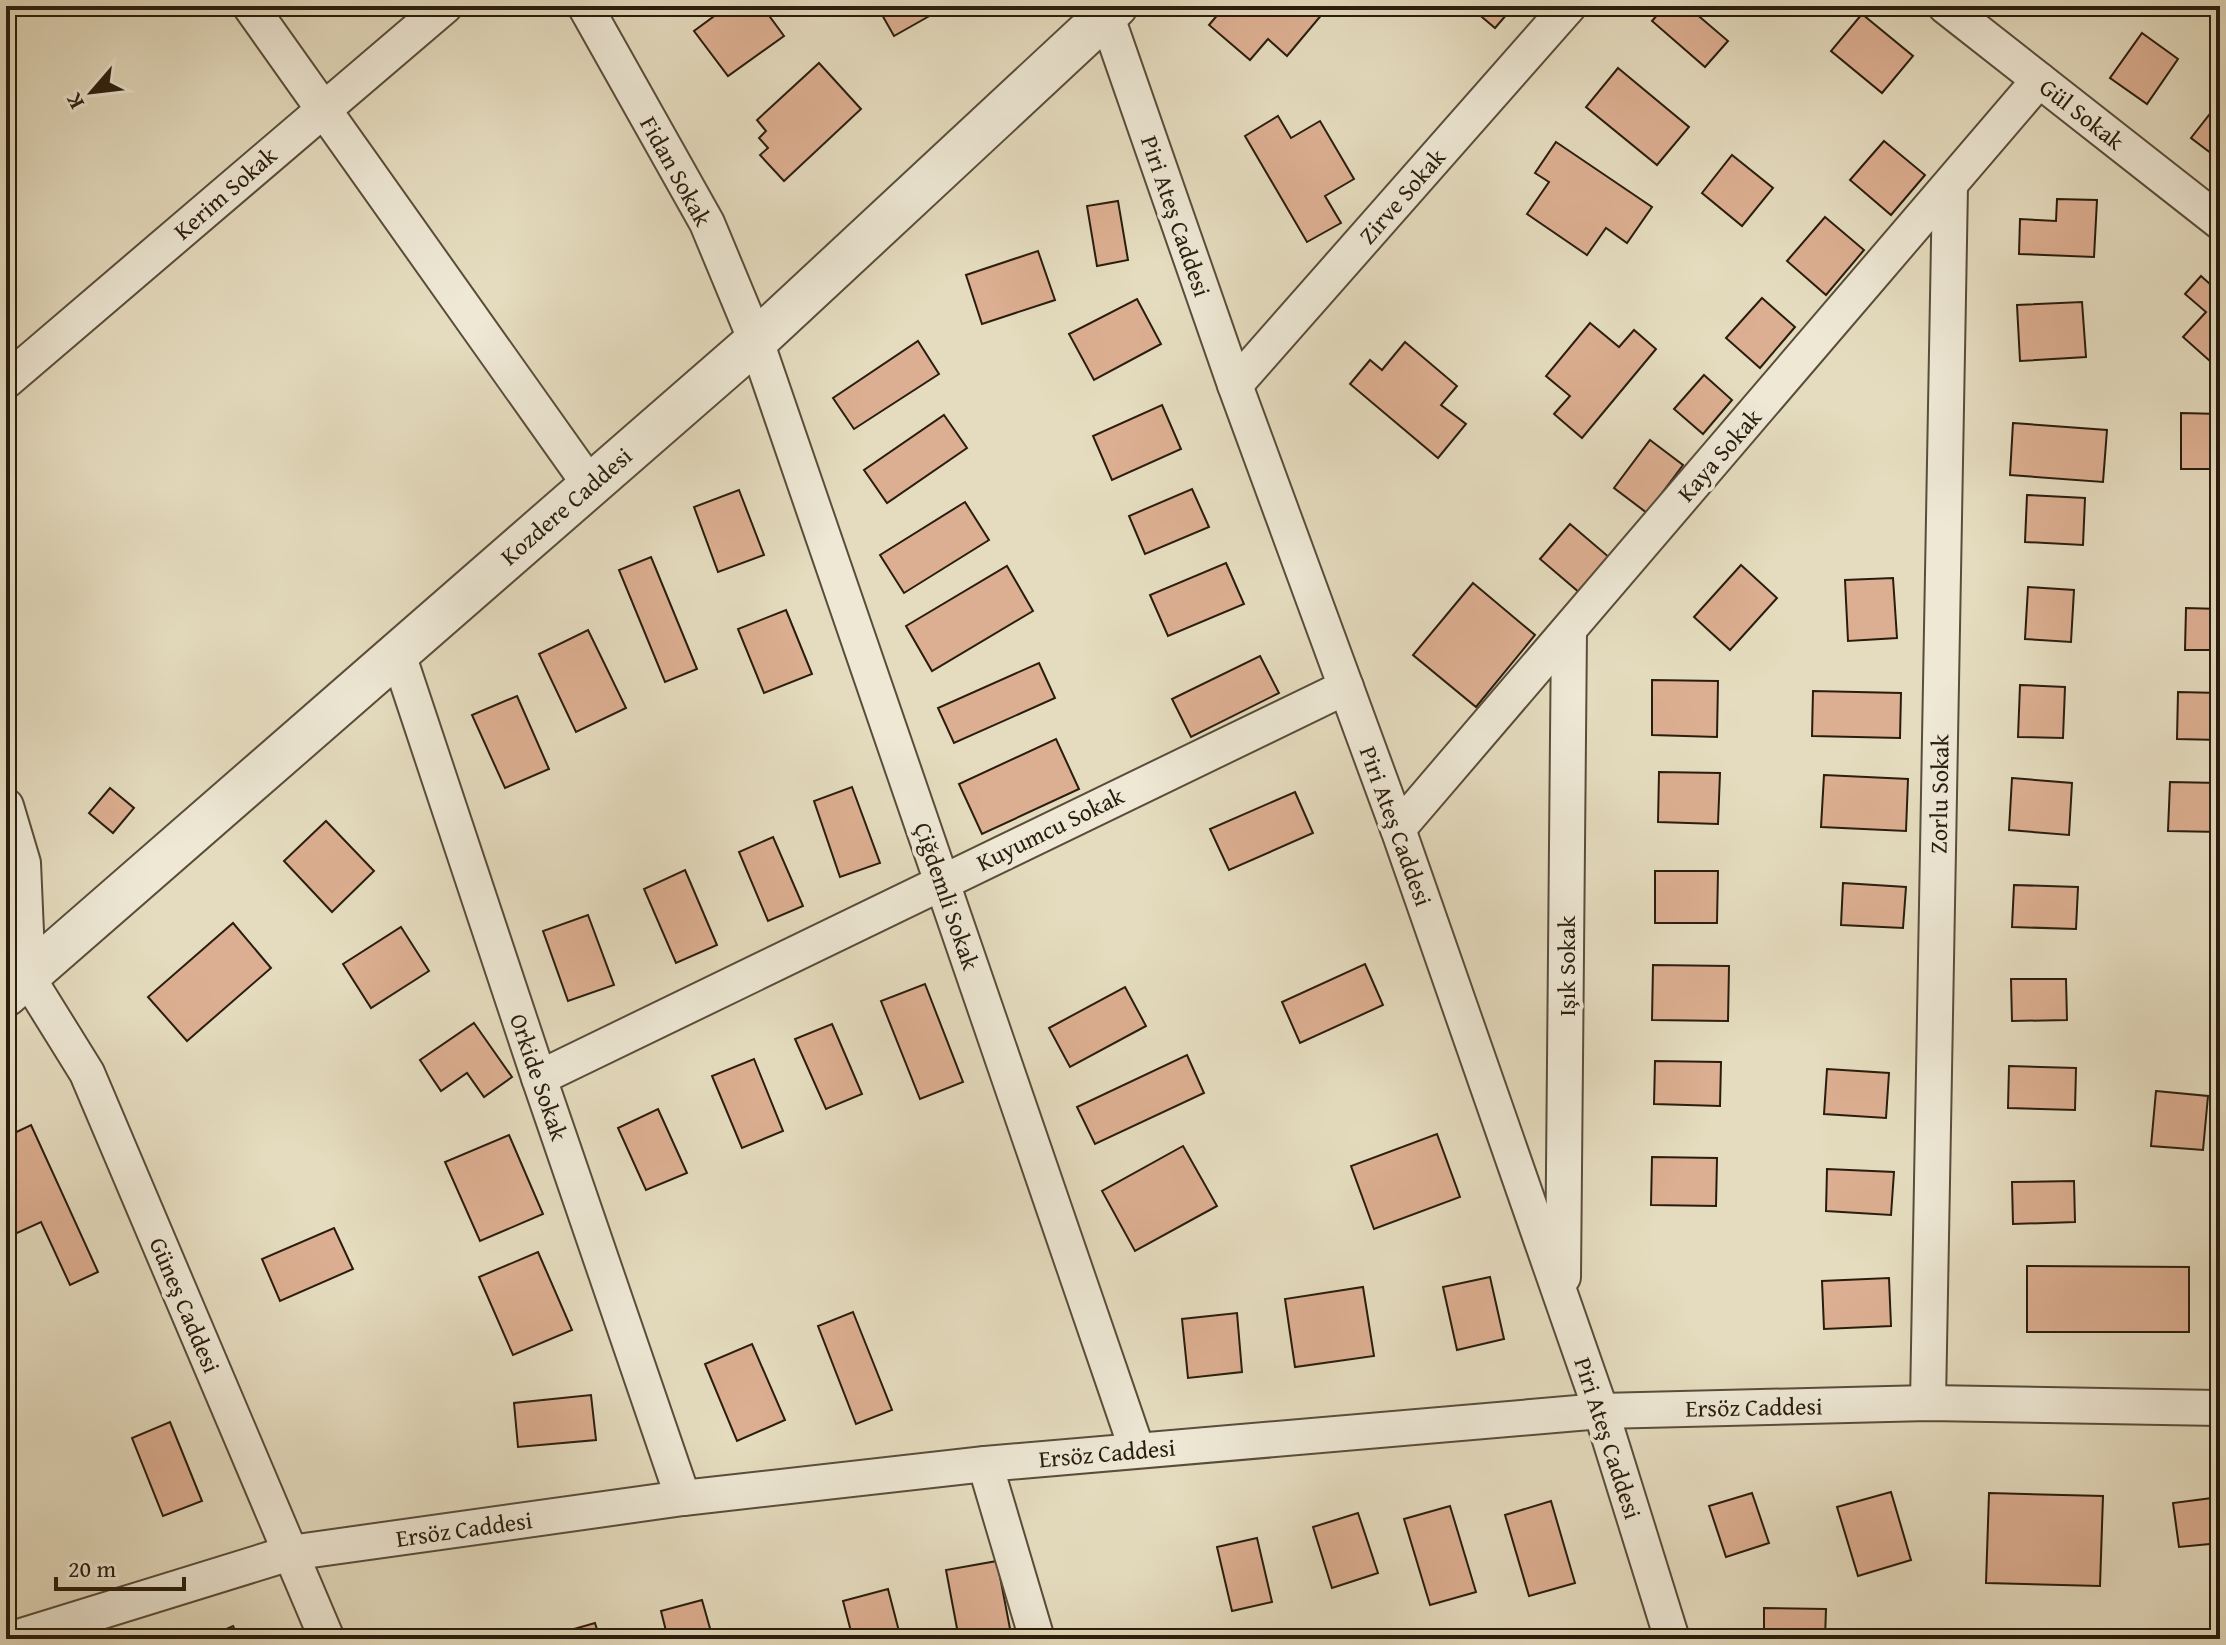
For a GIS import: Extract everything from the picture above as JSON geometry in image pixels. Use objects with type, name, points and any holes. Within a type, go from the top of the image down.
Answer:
[{"type":"street","points":[[250,6],[590,485]]},
{"type":"street","name":"Kerim Sokak","points":[[6,381],[445,6]]},
{"type":"street","name":"Fidan Sokak","points":[[585,6],[707,223],[756,341]]},
{"type":"street","name":"Zirve Sokak","points":[[1235,385],[1569,6]]},
{"type":"street","name":"Gül Sokak","points":[[1945,6],[2220,222]]},
{"type":"street","name":"Kozdere Caddesi","points":[[13,979],[398,654],[756,341],[1111,11]]},
{"type":"street","name":"Piri Ateş Caddesi","points":[[1111,11],[1235,385],[1398,829],[1601,1411],[1672,1639]]},
{"type":"street","name":"Kaya Sokak","points":[[1398,829],[2039,80]]},
{"type":"street","name":"Zorlu Sokak","points":[[1928,1403],[1950,186]]},
{"type":"street","name":"Çiğdemli Sokak","points":[[756,341],[1137,1450]]},
{"type":"street","name":"Işık Sokak","points":[[1563,1302],[1569,630]]},
{"type":"street","name":"Orkide Sokak","points":[[398,654],[683,1498]]},
{"type":"street","name":"Kuyumcu Sokak","points":[[539,1078],[1346,687]]},
{"type":"street","points":[[6,806],[23,863],[13,979]]},
{"type":"street","name":"Güneş Caddesi","points":[[13,979],[87,1073],[327,1639]]},
{"type":"street","name":"Ersöz Caddesi","points":[[12,1639],[290,1553],[683,1498],[985,1464],[1601,1411],[1928,1403],[2220,1408]]},
{"type":"street","points":[[985,1464],[1037,1639]]},
{"type":"building","points":[[728,6],[762,6],[784,36],[728,76],[694,31]]},
{"type":"building","points":[[877,6],[947,6],[894,36]]},
{"type":"building","points":[[1225,6],[1329,6],[1287,56],[1268,39],[1250,60],[1209,25]]},
{"type":"building","points":[[1469,6],[1514,6],[1495,28]]},
{"type":"building","points":[[1665,6],[1687,6],[1728,41],[1705,67],[1652,21]]},
{"type":"building","points":[[1862,14],[1913,56],[1882,93],[1831,51]]},
{"type":"building","points":[[2142,33],[2178,59],[2147,104],[2110,78]]},
{"type":"building","points":[[819,63],[861,109],[784,181],[760,155],[768,148],[759,138],[766,131],[757,120]]},
{"type":"building","points":[[1618,68],[1689,127],[1657,165],[1586,107]]},
{"type":"building","points":[[2220,101],[2220,160],[2191,138]]},
{"type":"building","points":[[1278,116],[1291,138],[1320,121],[1354,179],[1325,196],[1341,223],[1307,242],[1245,136]]},
{"type":"building","points":[[1884,141],[1925,175],[1891,215],[1850,180]]},
{"type":"building","points":[[1556,142],[1652,207],[1627,243],[1606,228],[1587,255],[1527,214],[1549,182],[1535,173]]},
{"type":"building","points":[[1732,155],[1773,188],[1742,226],[1702,193]]},
{"type":"building","points":[[2057,199],[2097,200],[2094,257],[2019,254],[2020,219],[2056,221]]},
{"type":"building","points":[[1118,201],[1128,260],[1097,266],[1087,206]]},
{"type":"building","points":[[1825,217],[1864,250],[1826,295],[1787,261]]},
{"type":"building","points":[[1038,251],[1055,300],[982,324],[966,275]]},
{"type":"building","points":[[2201,276],[2220,293],[2220,370],[2183,337],[2206,312],[2185,294]]},
{"type":"building","points":[[1762,298],[1795,327],[1760,368],[1726,338]]},
{"type":"building","points":[[1137,299],[1161,344],[1094,380],[1069,334]]},
{"type":"building","points":[[2082,302],[2086,357],[2020,361],[2017,305]]},
{"type":"building","points":[[1590,323],[1619,347],[1634,330],[1656,349],[1582,438],[1554,414],[1570,396],[1546,376]]},
{"type":"building","points":[[918,341],[939,374],[854,429],[833,398]]},
{"type":"building","points":[[1405,342],[1457,386],[1441,405],[1466,424],[1438,458],[1350,384],[1370,360],[1382,370]]},
{"type":"building","points":[[1704,375],[1732,400],[1703,434],[1674,409]]},
{"type":"building","points":[[1162,405],[1181,449],[1112,480],[1093,436]]},
{"type":"building","points":[[2181,413],[2220,414],[2220,469],[2181,469]]},
{"type":"building","points":[[944,415],[967,448],[887,503],[864,470]]},
{"type":"building","points":[[2013,423],[2107,430],[2103,482],[2010,475]]},
{"type":"building","points":[[1650,440],[1683,465],[1647,513],[1614,488]]},
{"type":"building","points":[[1192,489],[1209,527],[1145,554],[1129,516]]},
{"type":"building","points":[[739,490],[764,555],[718,572],[694,507]]},
{"type":"building","points":[[2027,495],[2085,498],[2083,545],[2025,542]]},
{"type":"building","points":[[965,502],[989,540],[904,593],[880,555]]},
{"type":"building","points":[[1570,524],[1610,558],[1580,593],[1540,559]]},
{"type":"building","points":[[651,557],[697,669],[665,682],[619,570]]},
{"type":"building","points":[[1226,563],[1244,604],[1168,636],[1150,595]]},
{"type":"building","points":[[1741,565],[1777,598],[1730,650],[1694,617]]},
{"type":"building","points":[[1007,566],[1033,611],[932,671],[906,626]]},
{"type":"building","points":[[1893,578],[1897,638],[1848,641],[1845,580]]},
{"type":"building","points":[[1473,583],[1535,635],[1476,707],[1413,655]]},
{"type":"building","points":[[2028,587],[2074,590],[2071,642],[2025,639]]},
{"type":"building","points":[[2186,608],[2220,609],[2220,650],[2185,650]]},
{"type":"building","points":[[786,610],[812,674],[764,693],[738,629]]},
{"type":"building","points":[[588,630],[626,708],[576,732],[539,654]]},
{"type":"building","points":[[1260,656],[1279,693],[1191,737],[1172,699]]},
{"type":"building","points":[[1039,663],[1055,698],[954,743],[938,708]]},
{"type":"building","points":[[1652,680],[1718,681],[1717,737],[1652,735]]},
{"type":"building","points":[[2020,685],[2065,687],[2063,738],[2018,737]]},
{"type":"building","points":[[1813,691],[1901,693],[1900,738],[1812,736]]},
{"type":"building","points":[[2178,692],[2220,693],[2220,740],[2177,739]]},
{"type":"building","points":[[517,696],[549,769],[505,788],[472,715]]},
{"type":"building","points":[[1056,739],[1079,789],[982,834],[959,784]]},
{"type":"building","points":[[1659,772],[1720,773],[1718,824],[1658,822]]},
{"type":"building","points":[[1824,775],[1908,779],[1906,831],[1821,827]]},
{"type":"building","points":[[2012,778],[2072,783],[2069,835],[2009,830]]},
{"type":"building","points":[[2170,782],[2220,783],[2220,832],[2168,831]]},
{"type":"building","points":[[852,787],[880,863],[840,877],[814,801]]},
{"type":"building","points":[[110,788],[134,808],[113,833],[89,813]]},
{"type":"building","points":[[1295,792],[1313,833],[1229,870],[1210,829]]},
{"type":"building","points":[[326,821],[374,871],[332,912],[284,861]]},
{"type":"building","points":[[773,837],[803,906],[768,921],[739,852]]},
{"type":"building","points":[[685,870],[717,945],[676,963],[644,889]]},
{"type":"building","points":[[1655,871],[1718,871],[1717,923],[1655,923]]},
{"type":"building","points":[[1843,883],[1906,887],[1903,928],[1841,925]]},
{"type":"building","points":[[2014,885],[2078,887],[2076,929],[2012,927]]},
{"type":"building","points":[[588,915],[614,985],[568,1001],[543,931]]},
{"type":"building","points":[[233,923],[271,968],[187,1041],[148,997]]},
{"type":"building","points":[[401,927],[429,971],[371,1008],[343,964]]},
{"type":"building","points":[[1365,964],[1383,1005],[1300,1043],[1282,1002]]},
{"type":"building","points":[[1653,965],[1729,966],[1728,1021],[1652,1020]]},
{"type":"building","points":[[2011,979],[2066,979],[2067,1020],[2012,1021]]},
{"type":"building","points":[[925,984],[963,1082],[920,1099],[881,1001]]},
{"type":"building","points":[[1125,987],[1146,1026],[1070,1067],[1049,1028]]},
{"type":"building","points":[[474,1023],[512,1077],[484,1097],[467,1073],[441,1091],[420,1060]]},
{"type":"building","points":[[832,1024],[862,1094],[826,1109],[795,1039]]},
{"type":"building","points":[[1187,1055],[1204,1093],[1095,1144],[1077,1107]]},
{"type":"building","points":[[754,1059],[783,1131],[742,1148],[712,1076]]},
{"type":"building","points":[[1655,1061],[1721,1062],[1720,1106],[1654,1104]]},
{"type":"building","points":[[2009,1066],[2076,1068],[2075,1110],[2008,1108]]},
{"type":"building","points":[[1827,1069],[1889,1073],[1886,1118],[1824,1114]]},
{"type":"building","points":[[2156,1091],[2208,1096],[2203,1150],[2151,1146]]},
{"type":"building","points":[[658,1109],[687,1173],[646,1190],[618,1128]]},
{"type":"building","points":[[31,1125],[98,1272],[70,1285],[41,1222],[6,1238],[6,1137]]},
{"type":"building","points":[[1437,1134],[1460,1197],[1374,1229],[1351,1166]]},
{"type":"building","points":[[509,1135],[543,1214],[480,1241],[445,1162]]},
{"type":"building","points":[[1183,1146],[1217,1206],[1135,1251],[1102,1191]]},
{"type":"building","points":[[1652,1157],[1717,1158],[1716,1206],[1651,1205]]},
{"type":"building","points":[[1827,1169],[1894,1172],[1891,1215],[1826,1211]]},
{"type":"building","points":[[2074,1181],[2075,1222],[2013,1224],[2012,1182]]},
{"type":"building","points":[[334,1228],[353,1269],[280,1301],[262,1259]]},
{"type":"building","points":[[538,1252],[572,1330],[513,1355],[479,1277]]},
{"type":"building","points":[[2027,1266],[2189,1267],[2189,1332],[2027,1332]]},
{"type":"building","points":[[1490,1277],[1504,1339],[1457,1350],[1443,1287]]},
{"type":"building","points":[[1889,1278],[1891,1326],[1824,1329],[1822,1281]]},
{"type":"building","points":[[1363,1287],[1374,1356],[1295,1367],[1285,1299]]},
{"type":"building","points":[[853,1312],[892,1410],[856,1424],[818,1326]]},
{"type":"building","points":[[1237,1313],[1242,1372],[1188,1378],[1182,1319]]},
{"type":"building","points":[[752,1344],[785,1420],[737,1441],[705,1364]]},
{"type":"building","points":[[591,1395],[596,1440],[518,1447],[514,1403]]},
{"type":"building","points":[[170,1422],[202,1501],[163,1516],[132,1438]]},
{"type":"building","points":[[1891,1492],[1911,1560],[1858,1576],[1837,1507]]},
{"type":"building","points":[[1752,1493],[1769,1543],[1726,1557],[1709,1506]]},
{"type":"building","points":[[1989,1493],[2103,1496],[2100,1586],[1986,1583]]},
{"type":"building","points":[[2220,1497],[2220,1543],[2179,1547],[2173,1503]]},
{"type":"building","points":[[1551,1501],[1575,1583],[1529,1596],[1505,1515]]},
{"type":"building","points":[[1450,1506],[1476,1592],[1430,1605],[1404,1519]]},
{"type":"building","points":[[1358,1513],[1378,1573],[1332,1588],[1313,1527]]},
{"type":"building","points":[[1257,1538],[1272,1602],[1232,1611],[1217,1547]]},
{"type":"building","points":[[6,1546],[16,1569],[6,1573]]},
{"type":"building","points":[[997,1561],[1012,1639],[959,1639],[946,1570]]},
{"type":"building","points":[[888,1589],[901,1639],[853,1639],[843,1601]]},
{"type":"building","points":[[702,1600],[713,1639],[668,1639],[661,1611]]},
{"type":"building","points":[[1764,1608],[1826,1609],[1825,1639],[1764,1639]]},
{"type":"building","points":[[595,1623],[600,1639],[554,1639],[553,1635]]},
{"type":"building","points":[[233,1626],[239,1639],[204,1639]]}]
